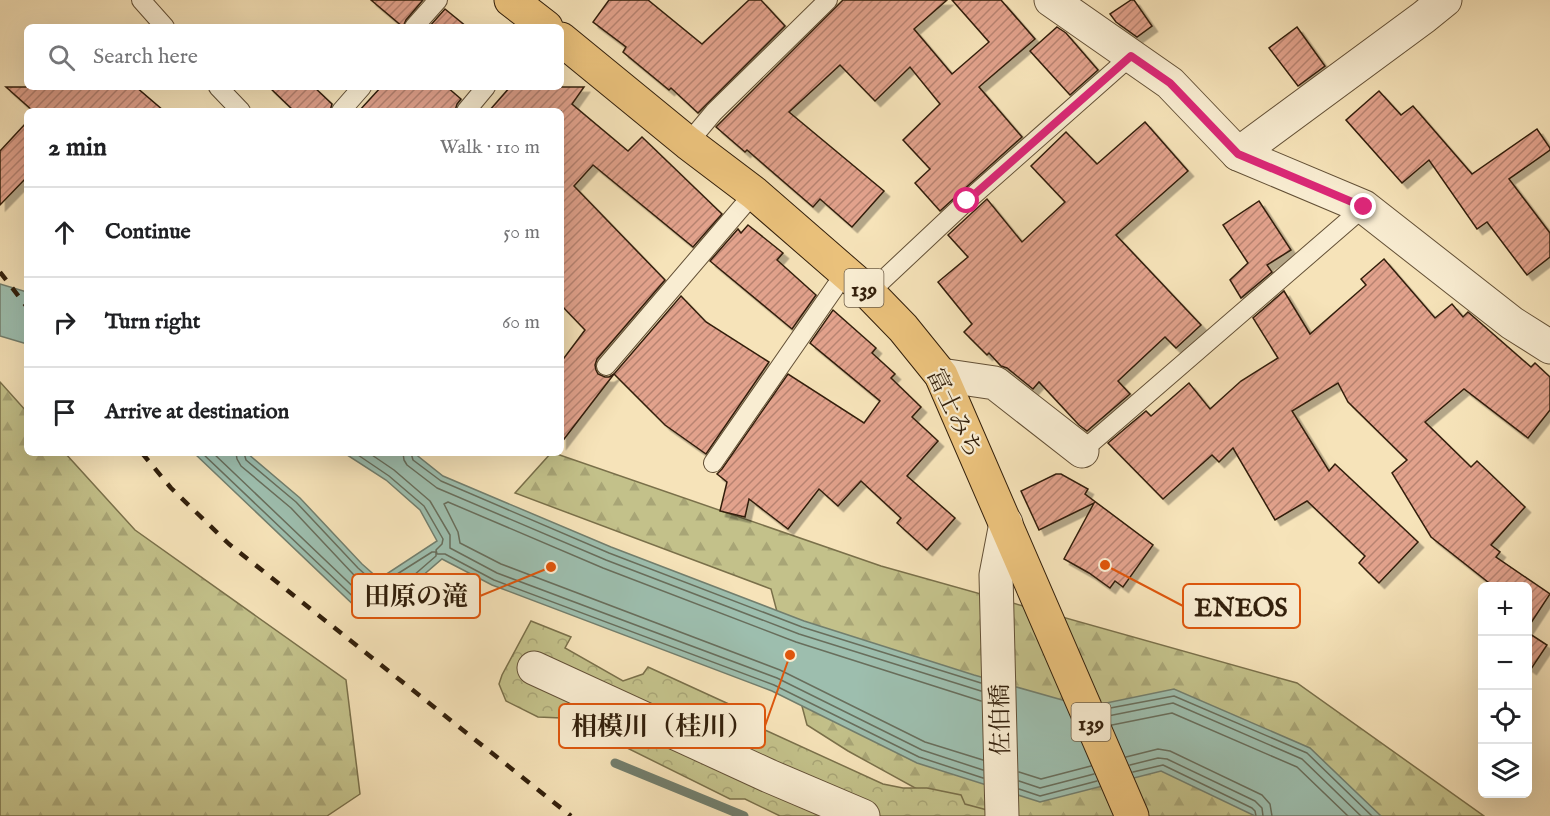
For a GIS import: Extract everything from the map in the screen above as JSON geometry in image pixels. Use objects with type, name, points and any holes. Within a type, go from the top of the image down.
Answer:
[{"type":"highway","name":"富士みち","points":[[511,0],[540,24]]},
{"type":"highway","name":"富士みち","points":[[564,43],[754,193],[857,283],[903,328],[941,375],[1132,816]]},
{"type":"street","points":[[1051,0],[1170,83],[1238,154],[1364,207],[1512,323],[1550,347]]},
{"type":"street","points":[[1238,154],[1444,0]]},
{"type":"street","points":[[941,375],[995,383],[1082,451]]},
{"type":"street","name":"佐伯橋","points":[[1002,816],[996,575],[1006,523]]},
{"type":"street","points":[[534,668],[769,776],[863,816]]},
{"type":"lane","points":[[141,0],[162,24]]},
{"type":"lane","points":[[417,24],[438,0]]},
{"type":"lane","points":[[688,143],[714,112],[828,0]]},
{"type":"lane","points":[[713,463],[857,283],[967,201],[1131,56]]},
{"type":"lane","points":[[221,90],[238,108]]},
{"type":"lane","points":[[344,108],[359,90]]},
{"type":"lane","points":[[468,108],[484,90]]},
{"type":"lane","points":[[606,366],[754,193]]},
{"type":"lane","points":[[1082,451],[1364,207]]},
{"type":"green space","points":[[0,382],[24,409],[24,456],[68,456],[135,530],[346,680],[360,794],[327,816],[0,816]]},
{"type":"green space","points":[[548,456],[563,456],[881,566],[1297,683],[1484,816],[966,816],[848,751],[807,725],[771,589],[515,493]]},
{"type":"green space","points":[[531,621],[571,637],[565,648],[623,681],[643,674],[648,667],[744,711],[741,719],[883,784],[903,788],[927,788],[961,795],[965,804],[991,811],[990,816],[780,816],[745,799],[730,799],[599,734],[562,718],[538,717],[506,701],[499,684]]},
{"type":"water","points":[[0,284],[24,291],[24,343],[0,336]]},
{"type":"water","points":[[197,456],[251,456],[300,498],[379,579],[437,541],[420,510],[386,480],[349,456],[418,456],[443,476],[611,547],[804,621],[974,675],[1087,707],[1174,689],[1310,748],[1381,816],[1255,816],[1161,771],[1040,802],[917,763],[772,691],[492,585],[442,559],[377,615],[362,613]]},
{"type":"building","points":[[371,0],[423,0],[404,24],[399,24]]},
{"type":"building","points":[[609,0],[648,0],[702,44],[749,0],[761,0],[785,26],[698,113],[671,88],[669,90],[623,52],[626,47],[593,22]]},
{"type":"building","points":[[843,0],[947,0],[914,29],[952,74],[989,42],[952,0],[1001,0],[1035,39],[979,87],[1022,137],[940,211],[915,183],[930,169],[903,140],[940,104],[910,67],[875,101],[840,65],[789,112],[884,191],[852,227],[820,199],[813,207],[747,150],[745,152],[716,127]]},
{"type":"building","points":[[1134,0],[1152,26],[1137,37],[1116,22],[1110,14]]},
{"type":"building","points":[[445,9],[463,24],[432,24]]},
{"type":"building","points":[[1057,27],[1066,33],[1098,70],[1070,95],[1030,51]]},
{"type":"building","points":[[1297,27],[1325,66],[1298,86],[1269,48]]},
{"type":"building","points":[[6,87],[24,87],[24,90],[140,90],[160,108],[30,108]]},
{"type":"building","points":[[564,87],[584,87],[572,104],[628,151],[642,137],[722,214],[693,247],[593,165],[574,186],[665,280],[597,359],[595,365],[598,374],[609,377],[614,374],[564,439],[564,358],[585,330],[564,308],[564,108],[492,108],[507,90],[564,90]]},
{"type":"building","points":[[272,90],[317,90],[332,104],[331,108],[291,108]]},
{"type":"building","points":[[378,90],[450,90],[461,99],[456,108],[362,108]]},
{"type":"building","points":[[1379,91],[1401,115],[1413,106],[1472,174],[1537,129],[1550,150],[1509,179],[1550,233],[1550,257],[1527,275],[1487,222],[1477,229],[1429,160],[1402,183],[1346,120]]},
{"type":"building","points":[[1145,122],[1188,171],[1116,235],[1201,325],[1176,348],[1165,337],[1118,381],[1130,394],[1087,431],[1039,382],[1033,389],[1007,368],[1001,366],[989,353],[987,355],[964,332],[972,324],[938,282],[968,257],[948,235],[987,199],[1022,242],[1065,202],[1031,166],[1066,132],[1097,164]]},
{"type":"building","points":[[24,125],[24,180],[0,205],[0,151]]},
{"type":"building","points":[[1259,201],[1291,250],[1267,265],[1272,272],[1241,298],[1230,280],[1248,263],[1223,225]]},
{"type":"building","points":[[748,225],[783,253],[777,260],[816,295],[792,329],[710,261],[738,229],[741,233]]},
{"type":"building","points":[[1384,259],[1435,318],[1452,304],[1463,317],[1468,312],[1531,367],[1535,363],[1550,377],[1550,410],[1528,438],[1464,389],[1425,422],[1471,467],[1477,461],[1525,507],[1491,545],[1500,552],[1496,557],[1550,594],[1532,621],[1532,582],[1488,582],[1431,537],[1392,473],[1407,460],[1348,402],[1338,383],[1292,411],[1329,471],[1335,464],[1418,542],[1379,583],[1359,563],[1365,556],[1307,501],[1275,520],[1233,448],[1219,462],[1212,455],[1163,499],[1108,443],[1146,411],[1151,416],[1189,383],[1210,409],[1241,381],[1278,358],[1253,318],[1284,291],[1310,334],[1366,285],[1361,279]]},
{"type":"building","points":[[681,296],[706,322],[769,362],[706,454],[665,425],[614,374]]},
{"type":"building","points":[[833,310],[876,348],[872,353],[895,374],[891,378],[921,407],[912,417],[938,441],[907,476],[955,518],[927,550],[897,523],[901,518],[861,481],[838,506],[819,489],[788,529],[749,499],[745,517],[720,511],[727,482],[717,474],[788,374],[864,423],[880,401],[810,343]]},
{"type":"building","points":[[1056,474],[1061,474],[1088,489],[1085,494],[1153,545],[1123,587],[1115,581],[1110,588],[1064,559],[1094,503],[1039,530],[1021,491]]},
{"type":"building","points":[[1532,635],[1547,645],[1532,668]]},
{"type":"waterway","points":[[615,763],[744,816]]},
{"type":"railway","points":[[0,272],[24,303]]},
{"type":"railway","points":[[144,456],[171,488],[229,544],[571,816]]},
{"type":"place","name":"ENEOS","points":[[1105,565]]},
{"type":"place","name":"田原の滝","points":[[551,567]]},
{"type":"place","name":"相模川（桂川）","points":[[790,655]]},
{"type":"route","points":[[967,201],[1131,56],[1170,83],[1238,154],[1364,207]]}]
